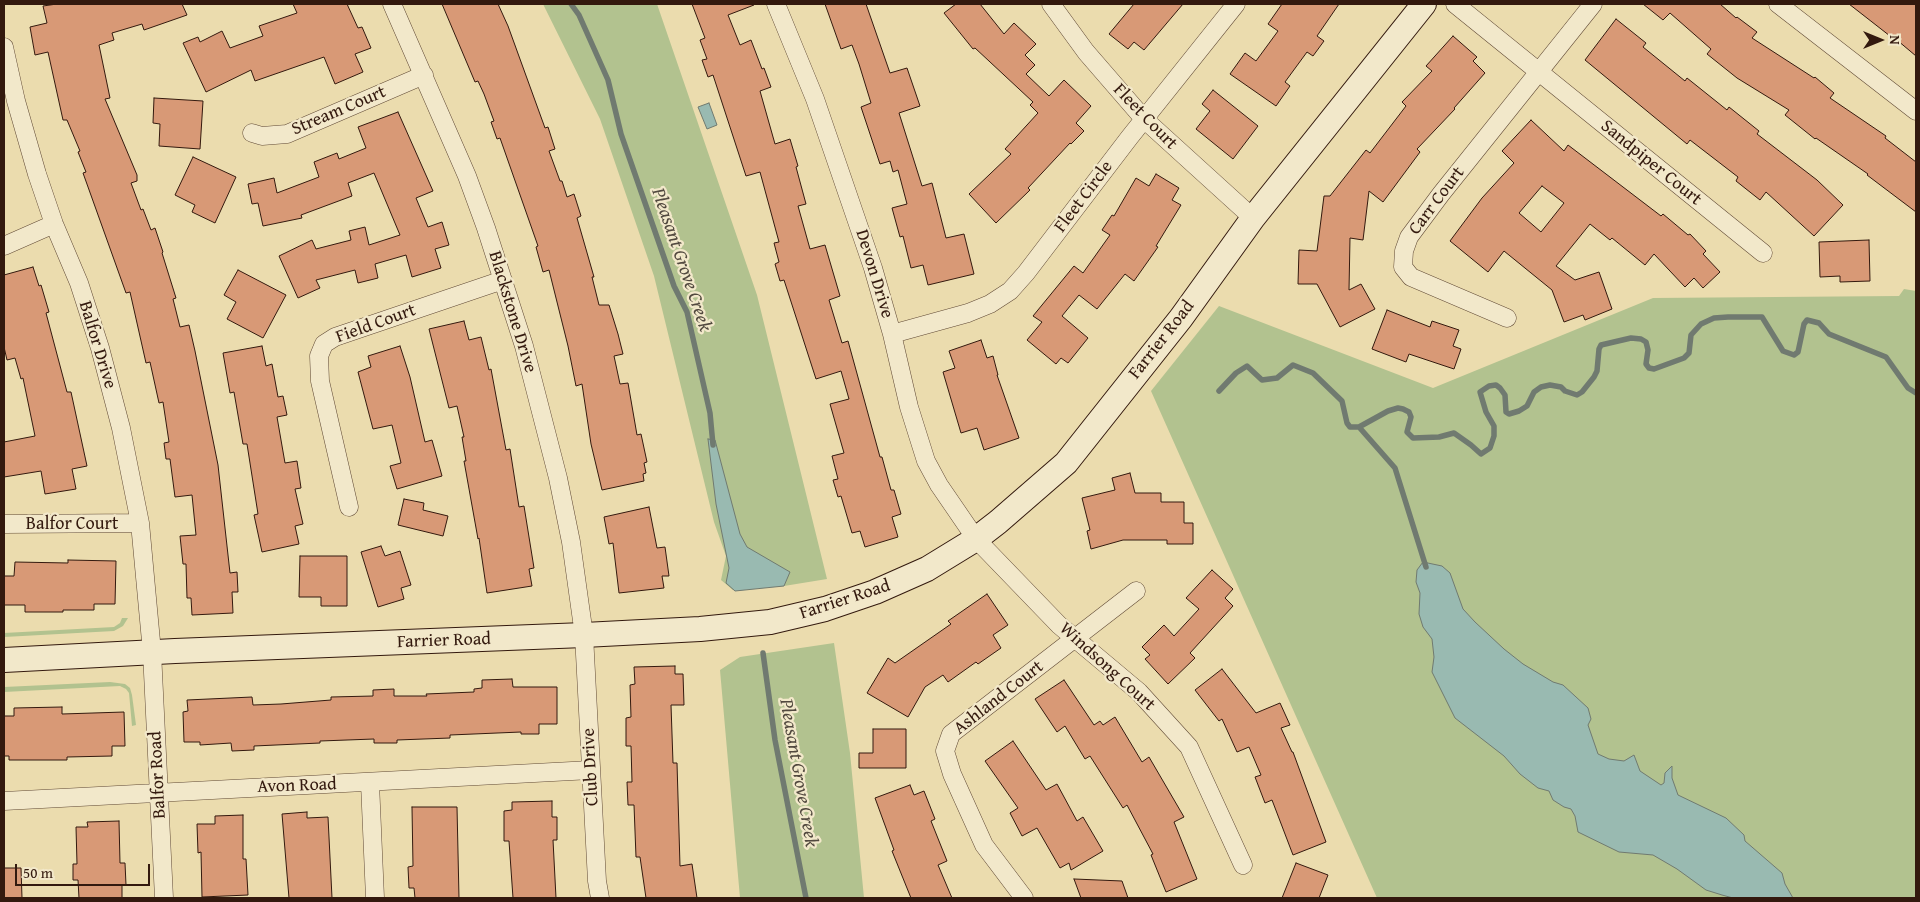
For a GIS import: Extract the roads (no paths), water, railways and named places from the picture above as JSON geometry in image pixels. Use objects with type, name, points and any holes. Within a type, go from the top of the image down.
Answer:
[{"type":"street","name":"Blackstone Drive","points":[[392,4],[467,176],[524,346],[558,478],[571,542],[584,635]]},
{"type":"street","name":"Devon Drive","points":[[776,4],[815,99],[872,268],[892,334],[909,407],[926,461],[939,485],[976,539]]},
{"type":"street","name":"Fleet Court","points":[[1051,4],[1086,52],[1144,119],[1253,218]]},
{"type":"street","name":"Fleet Circle","points":[[892,334],[968,313],[990,304],[1010,291],[1026,274],[1144,119],[1236,4]]},
{"type":"street","name":"Farrier Road","points":[[4,660],[152,652],[700,630],[770,622],[807,614],[875,592],[926,569],[976,539],[1011,512],[1066,463],[1181,318],[1253,218],[1424,4]]},
{"type":"street","name":"Sandpiper Court","points":[[1455,4],[1763,253]]},
{"type":"street","name":"Carr Court","points":[[1507,318],[1411,277],[1403,267],[1404,251],[1409,237],[1441,194],[1593,4]]},
{"type":"street","points":[[1778,4],[1916,111]]},
{"type":"street","name":"Balfor Drive","points":[[4,47],[16,101],[37,174],[54,224],[79,283],[100,348],[121,428],[140,523],[152,652]]},
{"type":"street","name":"Stream Court","points":[[252,133],[262,136],[287,134],[424,75]]},
{"type":"street","points":[[4,246],[54,224]]},
{"type":"street","name":"Field Court","points":[[350,507],[320,381],[319,356],[324,344],[335,337],[503,280]]},
{"type":"street","name":"Balfor Court","points":[[4,524],[140,523]]},
{"type":"street","name":"Windsong Court","points":[[976,539],[1074,639],[1139,692],[1189,747],[1243,865]]},
{"type":"street","name":"Ashland Court","points":[[1024,898],[984,845],[952,774],[945,751],[951,734],[1136,591]]},
{"type":"street","name":"Club Drive","points":[[584,635],[597,881],[600,898]]},
{"type":"street","name":"Balfor Road","points":[[152,652],[164,898]]},
{"type":"street","name":"Avon Road","points":[[4,801],[591,770]]},
{"type":"street","points":[[370,783],[375,898]]},
{"type":"water","points":[[709,103],[717,125],[707,129],[698,107]]},
{"type":"water","points":[[708,439],[715,440],[740,534],[747,547],[790,572],[784,586],[735,591],[726,583],[729,568],[716,504]]},
{"type":"water","points":[[1423,562],[1442,566],[1450,573],[1463,609],[1504,649],[1523,664],[1553,682],[1563,685],[1588,708],[1591,719],[1588,725],[1598,754],[1609,759],[1624,761],[1634,755],[1640,771],[1661,785],[1664,783],[1665,773],[1672,766],[1672,778],[1678,795],[1726,818],[1744,835],[1745,841],[1782,873],[1785,884],[1793,898],[1733,898],[1722,895],[1706,890],[1677,869],[1653,855],[1619,852],[1578,832],[1575,816],[1571,809],[1553,800],[1549,791],[1538,788],[1520,774],[1504,756],[1455,718],[1432,672],[1434,657],[1432,639],[1423,627],[1419,614],[1420,593],[1416,582],[1417,570]]},
{"type":"waterway","name":"Pleasant Grove Creek","points":[[571,4],[579,15],[608,80],[621,134],[674,286],[687,312],[710,413],[713,445]]},
{"type":"waterway","points":[[1359,427],[1388,411],[1398,408],[1403,409],[1409,412],[1411,417],[1407,432],[1413,438],[1439,437],[1454,433],[1481,454],[1490,448],[1494,436],[1494,426],[1486,412],[1480,392],[1489,386],[1496,385],[1500,388],[1505,395],[1506,412],[1509,414],[1527,406],[1534,392],[1541,387],[1550,385],[1561,387],[1565,391],[1577,395],[1582,392],[1597,371],[1601,345],[1631,338],[1641,339],[1646,342],[1648,350],[1646,364],[1649,368],[1654,369],[1684,358],[1689,353],[1691,335],[1701,324],[1714,318],[1728,317],[1762,317],[1783,351],[1794,355],[1798,352],[1804,324],[1807,320],[1819,323],[1829,334],[1886,357],[1908,388],[1916,393]]},
{"type":"waterway","points":[[1219,391],[1236,373],[1247,366],[1262,380],[1277,378],[1293,365],[1313,373],[1342,401],[1347,423],[1350,427],[1359,427],[1395,468],[1426,567]]},
{"type":"waterway","name":"Pleasant Grove Creek","points":[[763,653],[775,740],[806,898]]}]
